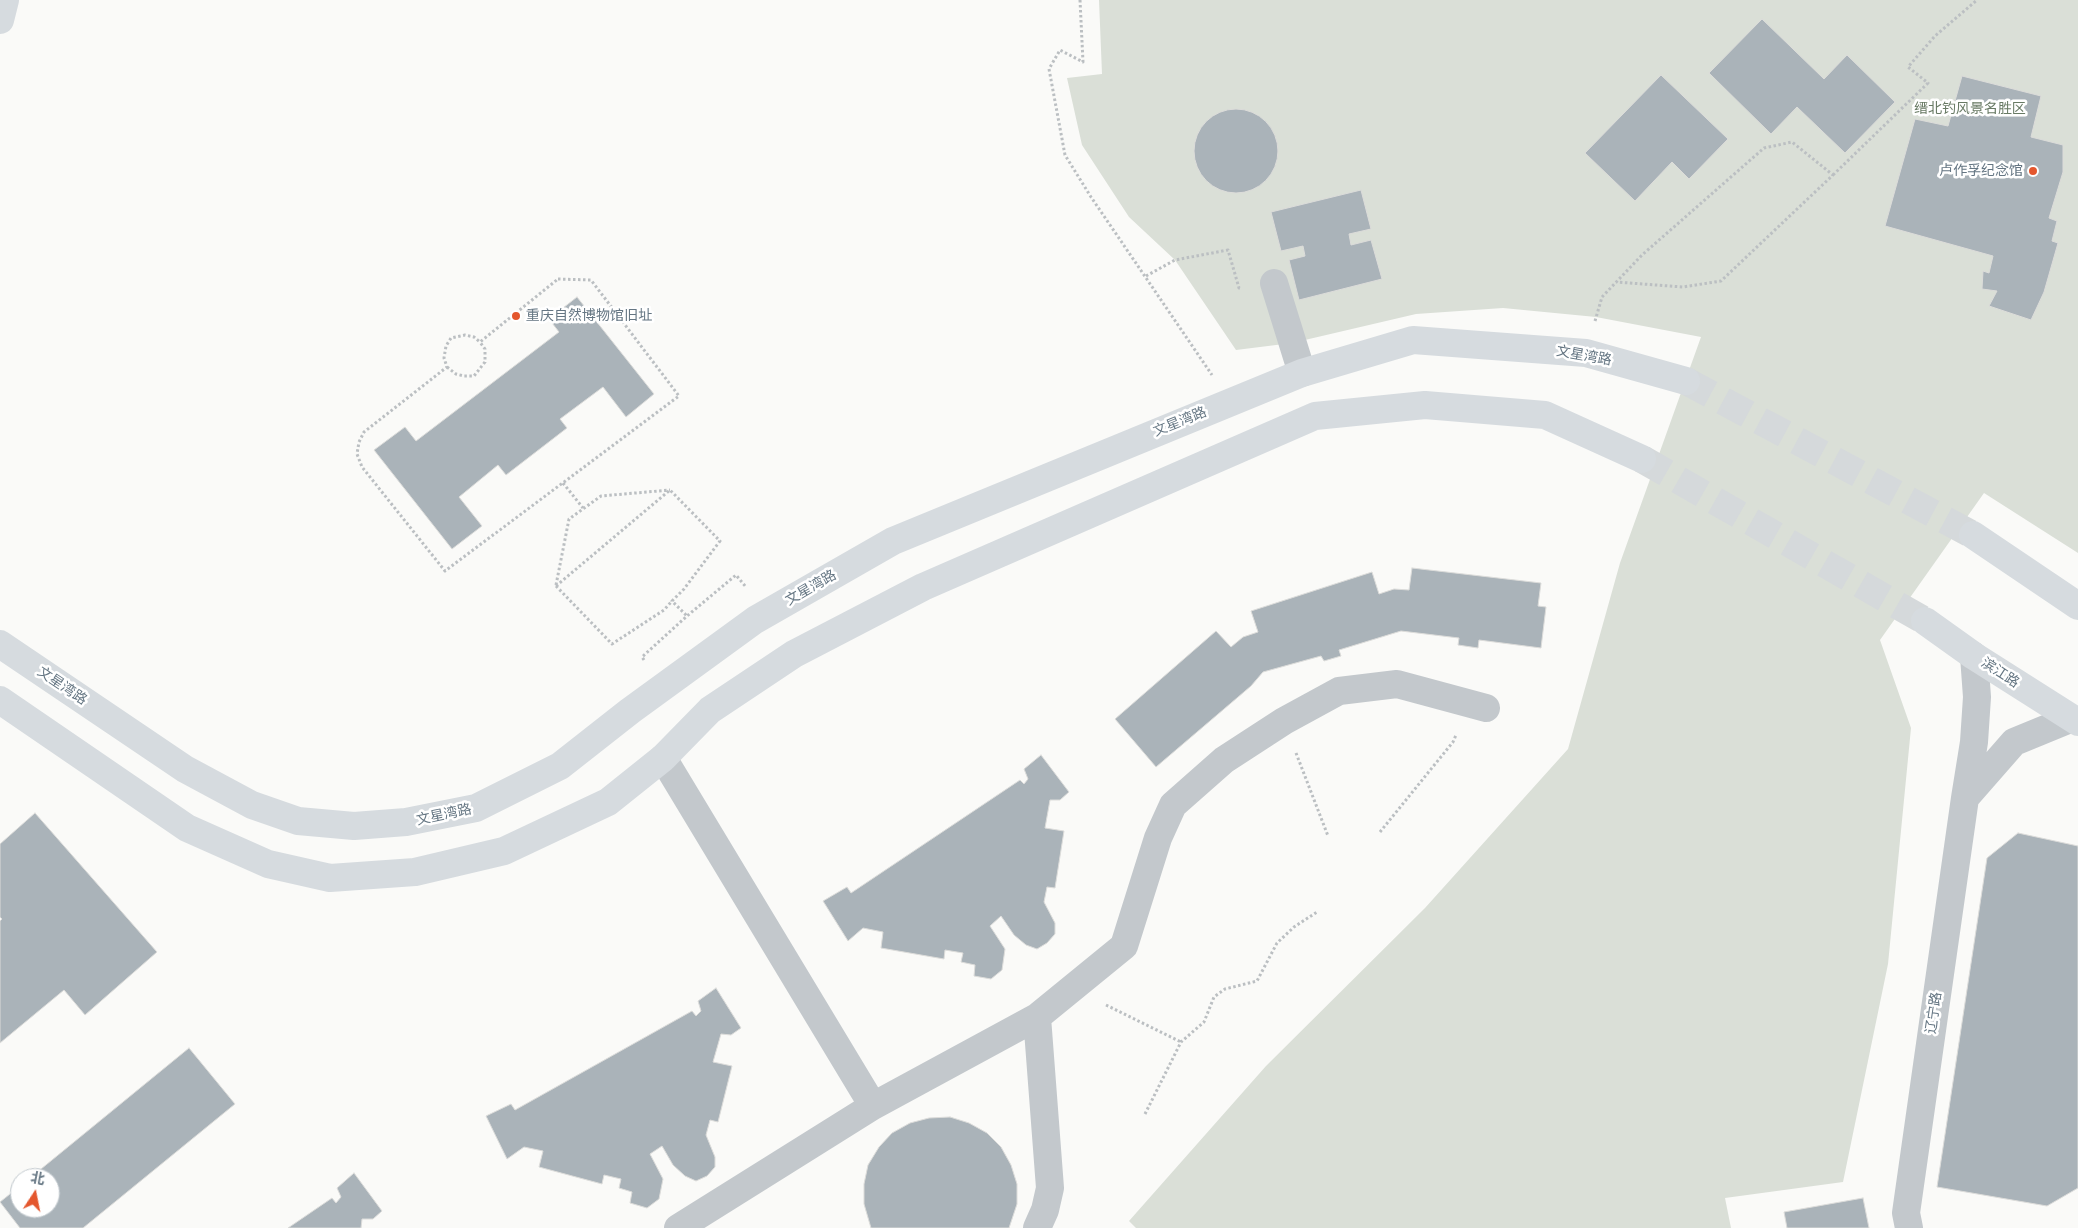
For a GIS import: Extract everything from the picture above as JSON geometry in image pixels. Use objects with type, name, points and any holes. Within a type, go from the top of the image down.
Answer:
[{"type":"main road","points":[[0,20],[5,0]]},
{"type":"main road","name":"文星湾路","points":[[0,644],[185,769],[252,805],[298,821],[354,826],[406,822],[476,808],[560,766],[630,711],[755,620],[893,541],[1302,373],[1413,340],[1586,353],[1686,381]]},
{"type":"main road","points":[[0,700],[187,828],[268,864],[330,878],[415,872],[504,851],[608,802],[663,758],[710,710],[803,650],[923,587],[1315,416],[1425,405],[1545,415],[1642,459]]},
{"type":"main road","points":[[1973,535],[2078,606]]},
{"type":"main road","name":"滨江路","points":[[1925,621],[1974,656],[2074,721]]},
{"type":"street","points":[[1274,283],[1302,373]]},
{"type":"street","name":"辽宁路","points":[[1909,1228],[1906,1213],[1964,798],[1974,742],[1977,697],[1974,656]]},
{"type":"street","points":[[678,1228],[873,1106],[1037,1017],[1124,946],[1158,838],[1173,805],[1224,760],[1284,721],[1339,690],[1397,684],[1486,708]]},
{"type":"street","points":[[1964,798],[2014,742],[2074,721]]},
{"type":"street","points":[[663,758],[873,1106]]},
{"type":"street","points":[[1036,1228],[1046,1210],[1050,1188],[1037,1017]]},
{"type":"path","points":[[1080,0],[1083,62],[1060,50],[1049,69],[1065,155],[1091,197],[1197,350],[1229,402]]},
{"type":"path","points":[[1616,282],[1683,287],[1721,281],[1928,83],[1908,67],[1935,36],[1977,0]]},
{"type":"path","points":[[1586,353],[1602,297],[1642,255],[1764,148],[1792,142],[1833,175]]},
{"type":"path","points":[[1146,276],[1175,260],[1228,250]]},
{"type":"path","points":[[446,366],[364,432],[359,442],[357,454],[362,467],[445,571],[679,396],[591,280],[558,279],[480,342]]},
{"type":"path","points":[[465,335],[474,337],[480,342],[484,349],[485,362],[474,376],[456,374],[446,366],[444,358],[446,346],[452,338],[465,335]]},
{"type":"path","points":[[564,483],[583,508]]},
{"type":"path","points":[[556,586],[569,519],[600,496],[670,490]]},
{"type":"path","points":[[556,586],[670,490]]},
{"type":"path","points":[[556,586],[612,644],[664,610],[684,589],[720,541],[670,490]]},
{"type":"path","points":[[642,657],[736,575]]},
{"type":"path","points":[[672,601],[687,616]]},
{"type":"path","points":[[1284,721],[1328,836]]},
{"type":"path","points":[[1380,832],[1453,742]]},
{"type":"path","points":[[1145,1114],[1181,1042],[1204,1022],[1214,997],[1225,989],[1257,980],[1277,943],[1294,927],[1317,912]]},
{"type":"path","points":[[1072,988],[1181,1042]]},
{"type":"green space","name":"缙北钓风景名胜区","points":[[1099,0],[2078,0],[2078,553],[1984,493],[1880,640],[1911,728],[1888,964],[1843,1182],[1725,1198],[1731,1228],[1136,1228],[1129,1221],[1266,1066],[1425,908],[1568,749],[1620,563],[1701,337],[1596,317],[1503,308],[1416,314],[1292,343],[1236,350],[1175,260],[1129,217],[1082,145],[1067,78],[1102,74]]},
{"type":"building","points":[[1762,19],[1824,79],[1847,55],[1895,102],[1845,153],[1797,107],[1771,134],[1709,73]]},
{"type":"building","points":[[1661,75],[1728,139],[1689,179],[1672,162],[1635,201],[1585,153]]},
{"type":"building","points":[[1962,76],[2041,96],[2031,137],[2063,145],[2063,172],[2049,218],[2057,221],[2052,241],[2058,243],[2044,292],[2031,320],[1989,306],[1997,291],[1982,289],[1983,271],[1989,273],[1993,256],[1885,226],[1915,119],[1948,126]]},
{"type":"building","points":[[1236,109],[1252,112],[1266,121],[1275,135],[1278,151],[1275,167],[1266,181],[1252,190],[1236,193],[1220,190],[1206,181],[1197,167],[1194,151],[1197,135],[1206,121],[1220,112]]},
{"type":"building","points":[[1361,190],[1371,229],[1349,234],[1351,245],[1371,240],[1382,279],[1299,300],[1289,260],[1305,256],[1303,246],[1281,251],[1271,212]]},
{"type":"building","points":[[577,297],[654,394],[626,417],[603,387],[560,419],[567,428],[506,475],[498,465],[459,497],[482,526],[452,549],[374,450],[405,427],[416,441],[559,332],[549,319]]},
{"type":"building","points":[[1412,568],[1541,583],[1538,606],[1546,607],[1541,648],[1479,640],[1478,648],[1458,645],[1459,638],[1401,631],[1339,650],[1341,656],[1324,661],[1321,656],[1263,672],[1251,686],[1156,767],[1115,719],[1216,631],[1231,647],[1243,637],[1258,632],[1251,611],[1372,572],[1379,594],[1394,589],[1409,590]]},
{"type":"building","points":[[1041,755],[1069,792],[1060,800],[1050,800],[1045,828],[1064,831],[1055,888],[1047,887],[1044,902],[1055,923],[1055,934],[1047,943],[1037,949],[1026,945],[1014,935],[1001,916],[990,926],[1005,949],[1002,970],[991,979],[974,976],[975,965],[961,962],[963,953],[945,950],[944,959],[881,948],[883,932],[863,928],[848,941],[823,901],[847,887],[851,893],[1020,780],[1024,784],[1028,779],[1024,769]]},
{"type":"building","points":[[35,813],[157,952],[85,1015],[64,990],[0,1043],[0,921],[2,919],[0,917],[0,844]]},
{"type":"building","points":[[2018,833],[2078,846],[2078,1188],[2047,1206],[1937,1187],[1987,858]]},
{"type":"building","points":[[716,988],[741,1028],[731,1035],[721,1034],[713,1062],[732,1066],[718,1122],[710,1120],[706,1135],[715,1157],[715,1167],[707,1176],[696,1181],[685,1176],[673,1165],[662,1146],[650,1154],[663,1179],[659,1199],[647,1208],[630,1203],[632,1192],[619,1188],[621,1179],[604,1175],[602,1184],[539,1167],[543,1151],[524,1147],[507,1159],[486,1116],[511,1104],[515,1110],[692,1011],[696,1016],[701,1011],[698,1001]]},
{"type":"building","points":[[189,1048],[235,1104],[83,1228],[20,1228],[12,1218],[60,1218],[60,1168],[42,1168]]},
{"type":"building","points":[[950,1117],[969,1123],[987,1133],[1001,1147],[1011,1165],[1017,1184],[1017,1204],[1009,1228],[871,1228],[864,1204],[864,1184],[868,1165],[879,1147],[892,1133],[910,1123],[929,1118]]},
{"type":"building","points":[[354,1173],[382,1211],[373,1219],[362,1219],[361,1228],[288,1228],[332,1198],[336,1203],[341,1197],[337,1188]]},
{"type":"building","points":[[10,1194],[10,1215],[0,1202]]},
{"type":"building","points":[[1863,1198],[1869,1228],[1787,1228],[1784,1212]]},
{"type":"tunnel","points":[[1686,381],[1973,535]]},
{"type":"tunnel","points":[[1642,459],[1925,621]]},
{"type":"place","name":"卢作孚纪念馆","points":[[2033,171]]},
{"type":"place","name":"重庆自然博物馆旧址","points":[[516,316]]}]
